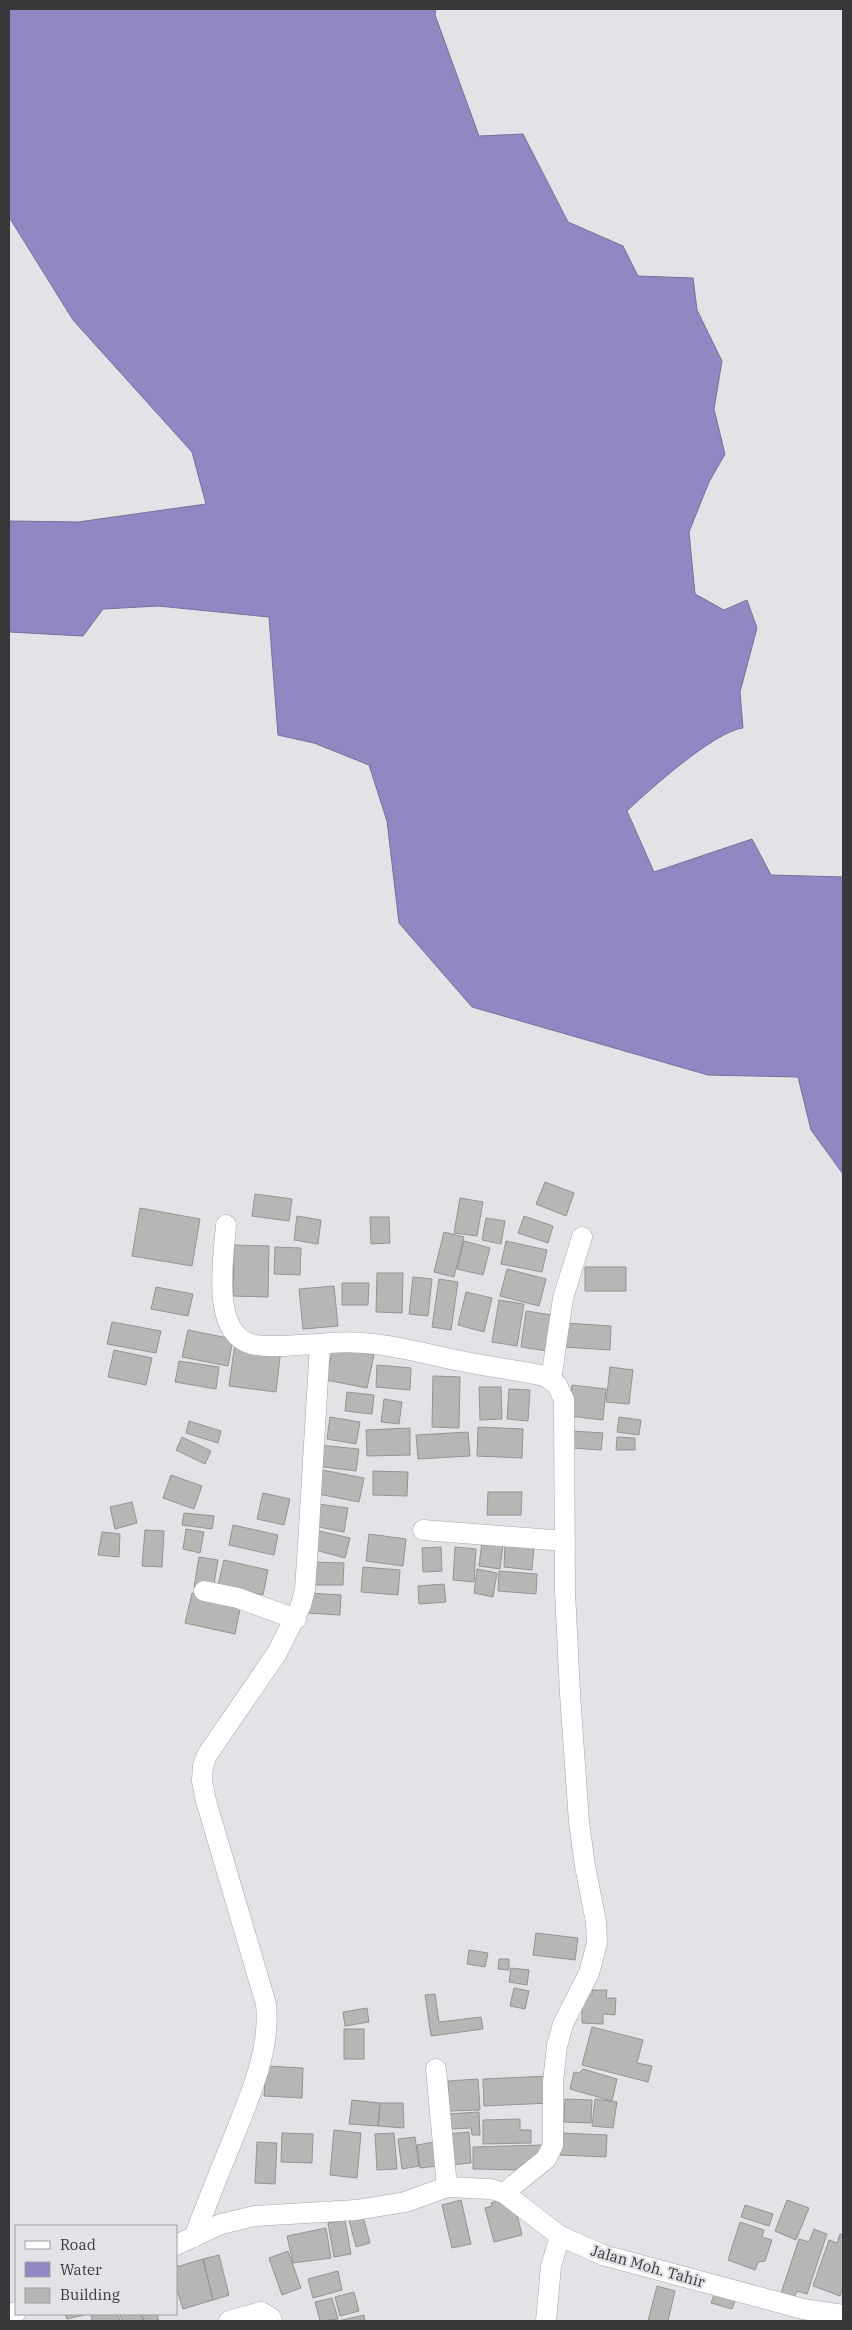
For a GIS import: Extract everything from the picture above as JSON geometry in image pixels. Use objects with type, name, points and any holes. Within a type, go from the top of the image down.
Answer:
[{"type":"street","points":[[226,1225],[222,1294],[224,1312],[236,1335],[244,1341],[260,1345],[356,1341],[392,1346],[535,1374],[551,1380],[562,1392],[565,1411],[567,1648],[579,1813],[585,1866],[596,1922],[597,1943],[589,1973],[563,2024],[557,2046],[553,2082],[553,2145],[546,2159],[504,2193]]},
{"type":"street","points":[[551,1380],[563,1298],[582,1237]]},
{"type":"street","points":[[185,2241],[246,2107],[262,2058],[268,2023],[266,2004],[206,1801],[202,1781],[202,1766],[215,1740],[277,1654],[296,1619],[305,1589],[320,1344]]},
{"type":"street","points":[[423,1530],[565,1541]]},
{"type":"street","points":[[204,1591],[238,1598],[296,1619]]},
{"type":"street","points":[[436,2069],[447,2188]]},
{"type":"street","name":"Jalan Moh. Tahir","points":[[185,2241],[221,2224],[255,2216],[356,2210],[405,2202],[447,2188],[491,2189],[504,2193],[560,2236],[624,2262],[803,2309],[843,2314]]},
{"type":"street","points":[[546,2321],[550,2266],[560,2236]]},
{"type":"street","points":[[229,2321],[266,2317]]},
{"type":"water","points":[[9,9],[436,9],[435,15],[479,136],[523,134],[568,222],[623,246],[638,276],[693,278],[697,310],[722,361],[714,409],[725,454],[709,482],[689,532],[695,594],[724,610],[747,600],[757,628],[740,692],[743,728],[716,739],[700,750],[666,776],[627,811],[654,872],[752,839],[771,875],[843,877],[843,1174],[811,1130],[798,1077],[708,1075],[472,1007],[399,923],[387,821],[369,765],[314,743],[278,735],[269,617],[158,606],[103,609],[83,636],[9,632],[9,521],[78,522],[206,504],[192,452],[73,320],[9,217]]},
{"type":"building","points":[[545,1182],[574,1193],[566,1216],[536,1204]]},
{"type":"building","points":[[255,1194],[292,1199],[289,1221],[252,1216]]},
{"type":"building","points":[[460,1198],[483,1202],[477,1236],[454,1233]]},
{"type":"building","points":[[140,1208],[200,1219],[192,1266],[132,1256]]},
{"type":"building","points":[[297,1216],[321,1220],[318,1244],[294,1240]]},
{"type":"building","points":[[524,1216],[553,1226],[548,1243],[518,1233]]},
{"type":"building","points":[[370,1217],[389,1217],[390,1243],[371,1244]]},
{"type":"building","points":[[486,1218],[505,1221],[501,1244],[482,1240]]},
{"type":"building","points":[[444,1232],[464,1237],[454,1277],[434,1272]]},
{"type":"building","points":[[464,1241],[490,1248],[483,1275],[457,1269]]},
{"type":"building","points":[[506,1241],[547,1250],[542,1272],[501,1264]]},
{"type":"building","points":[[234,1245],[269,1246],[268,1297],[233,1296]]},
{"type":"building","points":[[275,1247],[301,1248],[300,1275],[274,1274]]},
{"type":"building","points":[[585,1267],[626,1267],[626,1291],[585,1291]]},
{"type":"building","points":[[507,1269],[546,1279],[539,1306],[500,1296]]},
{"type":"building","points":[[377,1273],[403,1273],[402,1313],[376,1312]]},
{"type":"building","points":[[413,1277],[432,1279],[428,1316],[409,1314]]},
{"type":"building","points":[[439,1279],[458,1282],[451,1330],[432,1327]]},
{"type":"building","points":[[342,1283],[369,1283],[368,1305],[342,1305]]},
{"type":"building","points":[[334,1286],[338,1326],[303,1329],[299,1289]]},
{"type":"building","points":[[156,1287],[193,1294],[188,1316],[151,1309]]},
{"type":"building","points":[[466,1292],[492,1298],[484,1332],[458,1325]]},
{"type":"building","points":[[499,1300],[524,1304],[517,1346],[492,1342]]},
{"type":"building","points":[[526,1311],[552,1315],[547,1351],[521,1347]]},
{"type":"building","points":[[112,1322],[161,1331],[156,1353],[107,1344]]},
{"type":"building","points":[[566,1323],[611,1326],[610,1350],[564,1347]]},
{"type":"building","points":[[188,1330],[233,1339],[228,1366],[182,1357]]},
{"type":"building","points":[[235,1343],[281,1349],[276,1392],[229,1386]]},
{"type":"building","points":[[333,1347],[374,1355],[367,1388],[326,1380]]},
{"type":"building","points":[[114,1350],[152,1358],[146,1385],[108,1377]]},
{"type":"building","points":[[179,1361],[219,1367],[216,1389],[175,1382]]},
{"type":"building","points":[[377,1365],[411,1368],[410,1390],[376,1387]]},
{"type":"building","points":[[610,1367],[633,1370],[629,1404],[606,1402]]},
{"type":"building","points":[[433,1376],[460,1377],[459,1428],[432,1427]]},
{"type":"building","points":[[572,1385],[606,1389],[603,1420],[569,1416]]},
{"type":"building","points":[[479,1387],[501,1387],[502,1419],[480,1420]]},
{"type":"building","points":[[509,1389],[530,1390],[528,1421],[507,1419]]},
{"type":"building","points":[[347,1392],[374,1395],[372,1414],[345,1411]]},
{"type":"building","points":[[384,1399],[402,1402],[399,1424],[381,1422]]},
{"type":"building","points":[[330,1417],[360,1422],[356,1444],[327,1439]]},
{"type":"building","points":[[619,1417],[641,1420],[639,1435],[617,1432]]},
{"type":"building","points":[[189,1421],[221,1431],[218,1443],[186,1433]]},
{"type":"building","points":[[478,1427],[523,1429],[522,1458],[477,1456]]},
{"type":"building","points":[[410,1428],[410,1455],[367,1456],[366,1430]]},
{"type":"building","points":[[573,1431],[603,1433],[601,1450],[572,1448]]},
{"type":"building","points":[[468,1432],[470,1456],[418,1459],[416,1435]]},
{"type":"building","points":[[182,1437],[211,1451],[205,1464],[176,1450]]},
{"type":"building","points":[[617,1437],[635,1438],[635,1450],[616,1450]]},
{"type":"building","points":[[318,1445],[359,1449],[356,1471],[316,1466]]},
{"type":"building","points":[[322,1470],[364,1478],[359,1502],[318,1494]]},
{"type":"building","points":[[373,1471],[408,1472],[407,1496],[373,1495]]},
{"type":"building","points":[[171,1475],[202,1486],[194,1509],[163,1498]]},
{"type":"building","points":[[488,1492],[522,1492],[521,1515],[487,1515]]},
{"type":"building","points":[[263,1493],[290,1499],[284,1525],[257,1519]]},
{"type":"building","points":[[132,1502],[137,1523],[115,1529],[110,1507]]},
{"type":"building","points":[[318,1504],[348,1508],[344,1532],[314,1526]]},
{"type":"building","points":[[184,1513],[214,1516],[212,1529],[182,1525]]},
{"type":"building","points":[[233,1525],[278,1535],[274,1555],[229,1545]]},
{"type":"building","points":[[186,1529],[204,1532],[200,1553],[183,1549]]},
{"type":"building","points":[[145,1530],[164,1531],[162,1567],[142,1566]]},
{"type":"building","points":[[315,1530],[350,1538],[345,1558],[311,1549]]},
{"type":"building","points":[[102,1532],[120,1534],[119,1557],[98,1555]]},
{"type":"building","points":[[369,1534],[406,1539],[403,1566],[366,1561]]},
{"type":"building","points":[[482,1542],[503,1545],[500,1569],[479,1566]]},
{"type":"building","points":[[505,1544],[534,1547],[532,1570],[504,1567]]},
{"type":"building","points":[[441,1547],[442,1571],[423,1572],[422,1548]]},
{"type":"building","points":[[455,1547],[476,1549],[474,1582],[453,1580]]},
{"type":"building","points":[[199,1557],[218,1560],[213,1590],[194,1587]]},
{"type":"building","points":[[224,1560],[268,1570],[263,1595],[218,1585]]},
{"type":"building","points":[[312,1562],[344,1563],[343,1585],[312,1585]]},
{"type":"building","points":[[363,1567],[400,1570],[398,1595],[361,1592]]},
{"type":"building","points":[[477,1569],[497,1573],[493,1597],[474,1593]]},
{"type":"building","points":[[499,1571],[537,1574],[536,1594],[498,1591]]},
{"type":"building","points":[[444,1584],[446,1602],[419,1604],[418,1586]]},
{"type":"building","points":[[192,1593],[241,1604],[235,1634],[185,1623]]},
{"type":"building","points":[[308,1593],[341,1595],[340,1615],[307,1613]]},
{"type":"building","points":[[536,1933],[578,1938],[575,1960],[533,1955]]},
{"type":"building","points":[[469,1950],[488,1953],[485,1967],[467,1964]]},
{"type":"building","points":[[499,1959],[509,1959],[509,1970],[498,1969]]},
{"type":"building","points":[[511,1968],[529,1970],[527,1985],[509,1982]]},
{"type":"building","points":[[514,1988],[529,1991],[525,2009],[510,2006]]},
{"type":"building","points":[[592,1990],[607,1990],[606,1998],[616,1998],[615,2015],[603,2014],[603,2024],[582,2023],[582,1995],[592,1995]]},
{"type":"building","points":[[435,1994],[439,2022],[481,2017],[483,2029],[431,2036],[425,1995]]},
{"type":"building","points":[[367,2008],[369,2022],[345,2026],[343,2012]]},
{"type":"building","points":[[592,2027],[643,2040],[637,2063],[652,2066],[648,2082],[582,2065]]},
{"type":"building","points":[[344,2029],[364,2029],[364,2059],[344,2059]]},
{"type":"building","points":[[266,2066],[303,2068],[302,2098],[264,2096]]},
{"type":"building","points":[[583,2069],[617,2079],[612,2101],[570,2089],[574,2072],[579,2073]]},
{"type":"building","points":[[549,2076],[550,2103],[484,2106],[483,2079]]},
{"type":"building","points":[[478,2079],[480,2110],[449,2111],[448,2081]]},
{"type":"building","points":[[565,2099],[592,2100],[591,2123],[564,2122]]},
{"type":"building","points":[[595,2099],[617,2102],[613,2128],[592,2126]]},
{"type":"building","points":[[352,2100],[380,2103],[378,2126],[349,2124]]},
{"type":"building","points":[[380,2103],[403,2103],[404,2128],[378,2126]]},
{"type":"building","points":[[479,2112],[480,2135],[472,2135],[471,2128],[450,2129],[448,2114]]},
{"type":"building","points":[[520,2119],[520,2130],[531,2130],[531,2143],[483,2144],[483,2120]]},
{"type":"building","points":[[334,2130],[361,2133],[357,2178],[330,2175]]},
{"type":"building","points":[[469,2132],[471,2163],[449,2165],[447,2134]]},
{"type":"building","points":[[282,2133],[313,2134],[312,2163],[281,2162]]},
{"type":"building","points":[[394,2133],[397,2169],[377,2170],[375,2134]]},
{"type":"building","points":[[561,2133],[607,2135],[606,2157],[560,2155]]},
{"type":"building","points":[[415,2137],[419,2166],[402,2169],[398,2139]]},
{"type":"building","points":[[257,2142],[277,2143],[275,2184],[255,2183]]},
{"type":"building","points":[[434,2142],[437,2166],[420,2168],[417,2145]]},
{"type":"building","points":[[544,2145],[542,2156],[521,2165],[522,2170],[473,2169],[473,2147]]},
{"type":"building","points":[[505,2199],[508,2208],[515,2206],[522,2235],[494,2242],[485,2208],[492,2206],[491,2203]]},
{"type":"building","points":[[461,2200],[471,2244],[452,2248],[442,2205]]},
{"type":"building","points":[[787,2200],[809,2208],[796,2240],[775,2231]]},
{"type":"building","points":[[745,2205],[773,2214],[769,2226],[741,2217]]},
{"type":"building","points":[[362,2212],[370,2243],[356,2247],[348,2216]]},
{"type":"building","points":[[345,2220],[351,2254],[334,2257],[328,2223]]},
{"type":"building","points":[[740,2222],[764,2230],[762,2237],[772,2240],[765,2261],[758,2262],[755,2270],[728,2260]]},
{"type":"building","points":[[326,2228],[331,2258],[293,2263],[287,2236]]},
{"type":"building","points":[[814,2229],[827,2234],[807,2294],[797,2291],[794,2298],[781,2293],[799,2239],[809,2242]]},
{"type":"building","points":[[840,2234],[843,2235],[843,2287],[840,2296],[813,2286],[829,2240],[837,2243]]},
{"type":"building","points":[[288,2251],[301,2288],[282,2295],[269,2258]]},
{"type":"building","points":[[219,2255],[229,2295],[213,2300],[203,2259]]},
{"type":"building","points":[[203,2259],[213,2300],[183,2309],[178,2293],[178,2266]]},
{"type":"building","points":[[338,2271],[342,2290],[313,2298],[308,2279]]},
{"type":"building","points":[[657,2286],[675,2291],[668,2321],[648,2321]]},
{"type":"building","points":[[354,2292],[359,2311],[340,2316],[335,2297]]},
{"type":"building","points":[[715,2292],[736,2298],[732,2309],[711,2303]]},
{"type":"building","points":[[332,2298],[338,2319],[320,2321],[315,2302]]},
{"type":"building","points":[[65,2315],[84,2315],[67,2319]]},
{"type":"building","points":[[91,2315],[118,2315],[120,2321],[92,2321]]},
{"type":"building","points":[[120,2315],[141,2315],[143,2321],[122,2321]]},
{"type":"building","points":[[142,2315],[157,2315],[159,2321],[144,2321]]},
{"type":"building","points":[[364,2315],[365,2321],[338,2321]]}]
